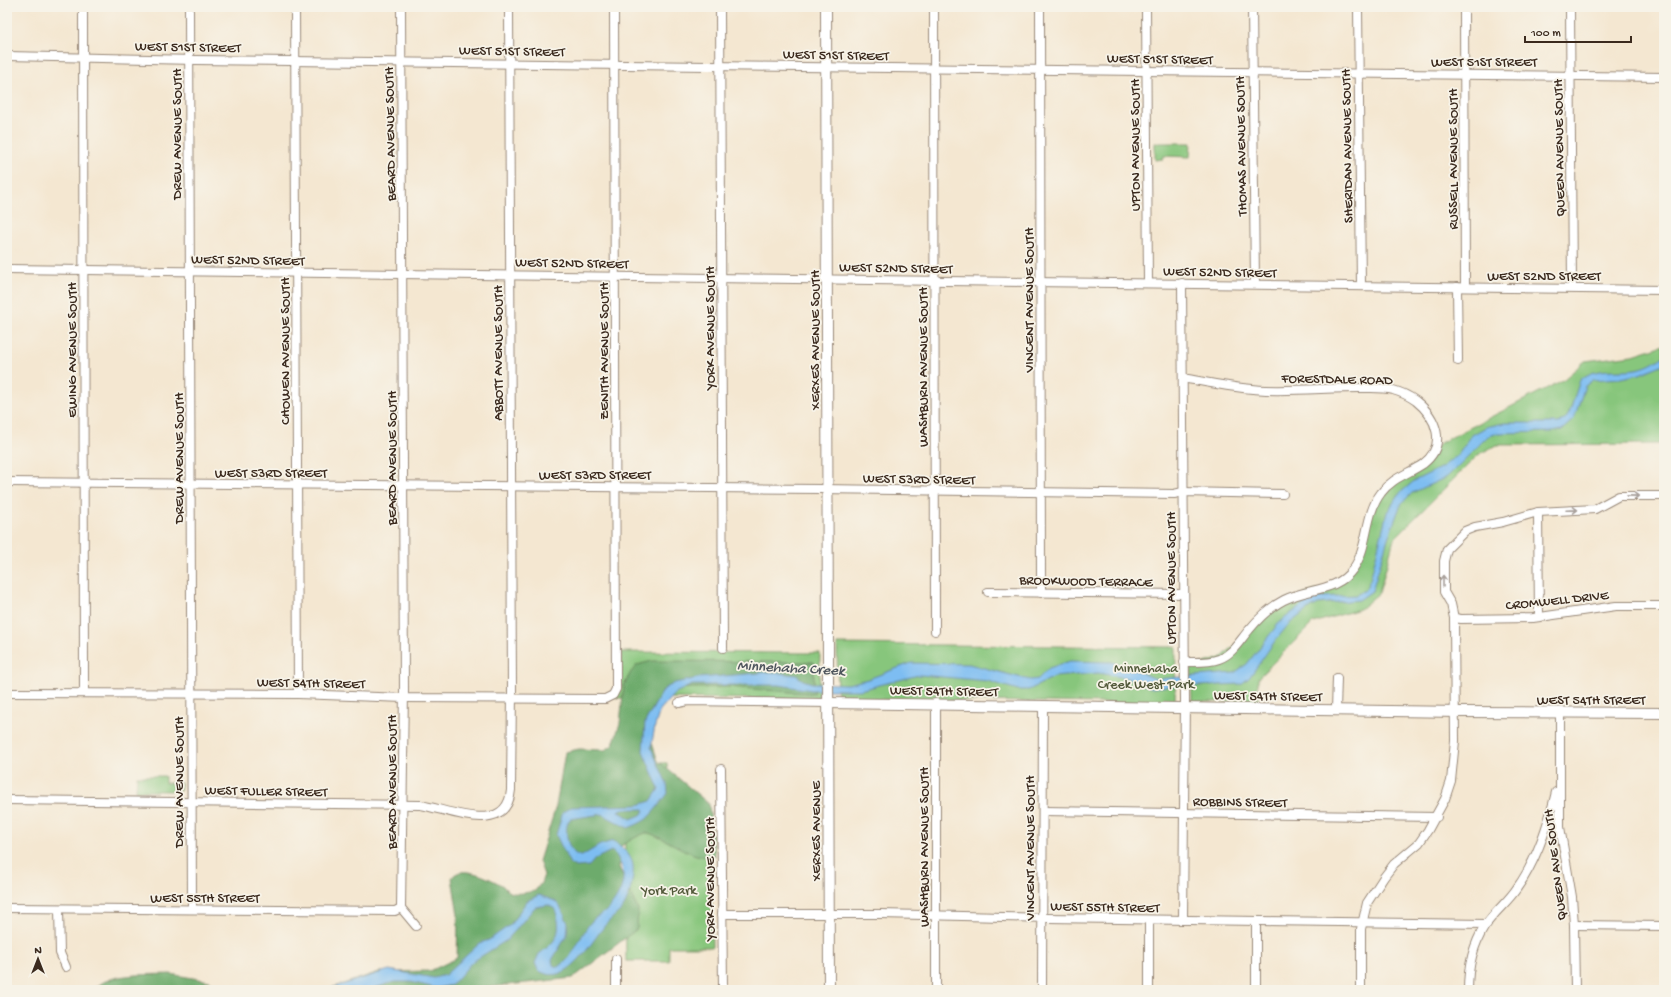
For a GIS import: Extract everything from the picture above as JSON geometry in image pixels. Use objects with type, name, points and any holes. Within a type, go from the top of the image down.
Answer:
[{"type":"street","name":"EWING AVENUE SOUTH","points":[[83,7],[84,693]]},
{"type":"street","name":"DREW AVENUE SOUTH","points":[[189,7],[191,484],[190,802],[192,909]]},
{"type":"street","name":"CHOWEN AVENUE SOUTH","points":[[295,7],[298,694]]},
{"type":"street","name":"BEARD AVENUE SOUTH","points":[[401,7],[404,486],[404,804],[401,908]]},
{"type":"street","name":"ABBOTT AVENUE SOUTH","points":[[509,7],[512,699]]},
{"type":"street","name":"ZENITH AVENUE SOUTH","points":[[613,695],[616,689],[616,276],[614,7]]},
{"type":"street","name":"YORK AVENUE SOUTH","points":[[720,7],[723,648]]},
{"type":"street","name":"XERXES AVENUE SOUTH","points":[[826,7],[829,489],[828,673]]},
{"type":"street","name":"WASHBURN AVENUE SOUTH","points":[[934,7],[936,491],[935,631]]},
{"type":"street","name":"VINCENT AVENUE SOUTH","points":[[1040,7],[1041,592]]},
{"type":"street","name":"UPTON AVENUE SOUTH","points":[[1146,7],[1148,283]]},
{"type":"street","name":"THOMAS AVENUE SOUTH","points":[[1252,7],[1255,284]]},
{"type":"street","name":"SHERIDAN AVENUE SOUTH","points":[[1358,7],[1361,286]]},
{"type":"street","name":"RUSSELL AVENUE SOUTH","points":[[1458,361],[1465,75],[1464,7]]},
{"type":"street","name":"QUEEN AVENUE SOUTH","points":[[1570,7],[1572,288]]},
{"type":"street","name":"WEST 51ST STREET","points":[[7,56],[189,60],[826,66],[1664,77]]},
{"type":"street","name":"WEST 52ND STREET","points":[[7,269],[509,274],[1664,290]]},
{"type":"street","name":"UPTON AVENUE SOUTH","points":[[1182,283],[1184,594],[1183,920]]},
{"type":"street","name":"FORESTDALE ROAD","points":[[1183,378],[1266,390],[1324,388],[1392,389],[1405,394],[1416,401],[1433,419],[1437,428],[1437,439],[1430,457],[1423,463],[1388,484],[1379,495],[1372,509],[1359,559],[1353,569],[1345,577],[1324,588],[1298,594],[1284,601],[1259,619],[1230,652],[1221,658],[1210,661],[1184,662]]},
{"type":"street","name":"WEST 53RD STREET","points":[[7,482],[829,489],[1041,493],[1174,494],[1183,492],[1283,494]]},
{"type":"street","points":[[1361,990],[1363,922],[1367,903],[1394,864],[1419,842],[1437,817],[1445,799],[1450,781],[1455,741],[1454,618],[1451,604],[1444,592],[1444,561],[1447,549],[1465,531],[1475,527],[1503,522],[1538,512],[1595,509],[1619,496],[1664,496]]},
{"type":"street","points":[[1538,512],[1539,617]]},
{"type":"street","name":"BROOKWOOD TERRACE","points":[[988,592],[1184,594]]},
{"type":"street","name":"CROMWELL DRIVE","points":[[1454,618],[1539,617],[1616,606],[1664,606]]},
{"type":"street","name":"XERXES AVENUE","points":[[828,673],[829,990]]},
{"type":"street","points":[[1336,710],[1337,678]]},
{"type":"street","name":"WEST 54TH STREET","points":[[7,693],[191,695],[298,694],[404,698],[512,699],[605,699],[613,695]]},
{"type":"street","name":"WEST 54TH STREET","points":[[679,702],[828,697],[936,703],[1184,708],[1664,713]]},
{"type":"street","name":"WEST FULLER STREET","points":[[7,800],[404,804],[436,807],[475,817],[487,818],[502,812],[510,798],[512,699]]},
{"type":"street","name":"WASHBURN AVENUE SOUTH","points":[[936,703],[936,990]]},
{"type":"street","name":"VINCENT AVENUE SOUTH","points":[[1042,990],[1043,705]]},
{"type":"street","name":"QUEEN AVE SOUTH","points":[[1560,713],[1560,827],[1572,897],[1575,990]]},
{"type":"street","points":[[1468,990],[1471,959],[1477,942],[1487,924],[1517,889],[1530,866],[1550,817],[1560,766]]},
{"type":"street","name":"YORK AVENUE SOUTH","points":[[722,768],[723,990]]},
{"type":"street","name":"ROBBINS STREET","points":[[1043,811],[1437,817]]},
{"type":"street","name":"WEST 55TH STREET","points":[[7,908],[395,911],[401,908]]},
{"type":"street","points":[[59,908],[60,953],[66,967]]},
{"type":"street","points":[[401,908],[416,926]]},
{"type":"street","name":"WEST 55TH STREET","points":[[722,914],[1487,924]]},
{"type":"street","points":[[1149,920],[1149,990]]},
{"type":"street","points":[[1256,921],[1256,990]]},
{"type":"street","points":[[1574,925],[1664,926]]},
{"type":"street","points":[[616,960],[616,990]]},
{"type":"green space","points":[[1155,143],[1191,143],[1190,157],[1164,156],[1163,159],[1155,160]]},
{"type":"green space","name":"Minnehaha Creek West Park","points":[[1664,345],[1664,444],[1496,445],[1478,455],[1394,539],[1379,593],[1360,609],[1313,623],[1258,678],[1258,702],[1192,702],[1191,667],[1221,658],[1283,601],[1324,588],[1353,569],[1379,495],[1423,463],[1440,443],[1563,380],[1585,361],[1633,355]]},
{"type":"green space","name":"Minnehaha Creek West Park","points":[[837,644],[1176,647],[1175,704],[838,699]]},
{"type":"green space","points":[[621,652],[820,653],[819,699],[616,698],[621,688]]},
{"type":"green space","points":[[652,661],[814,662],[814,694],[728,687],[664,689],[645,722],[658,761],[709,804],[715,856],[708,857],[693,854],[648,833],[640,835],[621,846],[619,867],[638,910],[637,929],[573,978],[461,990],[325,990],[379,972],[430,971],[457,958],[458,915],[452,878],[456,874],[469,872],[484,876],[513,893],[535,891],[541,883],[544,875],[539,861],[556,806],[565,752],[579,749],[605,750],[613,745],[620,723],[624,685],[631,672],[637,665]]},
{"type":"green space","name":"York Park","points":[[624,763],[667,763],[668,788],[711,830],[712,947],[669,947],[669,961],[626,961]]},
{"type":"green space","points":[[137,776],[165,776],[165,783],[181,783],[180,791],[136,791]]},
{"type":"green space","points":[[170,974],[210,981],[218,990],[95,990],[100,984],[118,977]]},
{"type":"water","points":[[1664,356],[1664,364],[1640,374],[1621,378],[1593,380],[1585,386],[1574,419],[1562,430],[1552,432],[1498,433],[1487,437],[1447,477],[1412,493],[1401,504],[1388,538],[1372,591],[1359,600],[1318,604],[1306,611],[1289,624],[1249,678],[1241,684],[1169,686],[1152,688],[1126,678],[1098,673],[1054,677],[1029,690],[1018,690],[988,681],[919,675],[860,690],[811,690],[779,685],[692,685],[675,693],[660,710],[651,748],[667,784],[668,793],[657,808],[645,820],[628,828],[602,814],[570,819],[568,823],[568,841],[573,852],[577,855],[582,856],[600,845],[613,841],[627,852],[631,858],[633,871],[632,884],[624,906],[605,925],[584,954],[567,970],[558,974],[548,974],[538,970],[535,963],[539,954],[550,945],[557,935],[558,924],[555,909],[548,905],[535,907],[507,940],[472,962],[452,985],[436,988],[411,982],[394,982],[368,990],[325,990],[389,970],[434,978],[445,975],[480,943],[489,940],[510,925],[527,901],[539,895],[555,901],[561,908],[568,923],[567,935],[552,960],[553,965],[557,967],[563,964],[568,959],[592,921],[605,912],[614,902],[620,891],[623,871],[616,855],[611,851],[595,859],[589,866],[576,867],[570,864],[556,835],[563,812],[571,807],[638,805],[651,801],[659,789],[643,751],[645,722],[664,689],[675,683],[698,678],[771,672],[796,675],[803,680],[812,683],[848,684],[868,679],[911,663],[969,664],[1030,680],[1038,679],[1049,668],[1070,661],[1112,662],[1156,679],[1234,673],[1247,664],[1278,624],[1309,601],[1321,597],[1356,595],[1365,590],[1370,580],[1387,512],[1400,493],[1414,481],[1442,467],[1458,455],[1472,435],[1486,427],[1504,423],[1559,423],[1567,417],[1580,380],[1586,376],[1599,371],[1628,370],[1643,367]],"holes":[[[623,809],[645,810],[641,815],[631,819],[618,811]]]},
{"type":"water label","name":"Minnehaha Creek","points":[[791,667]]}]
